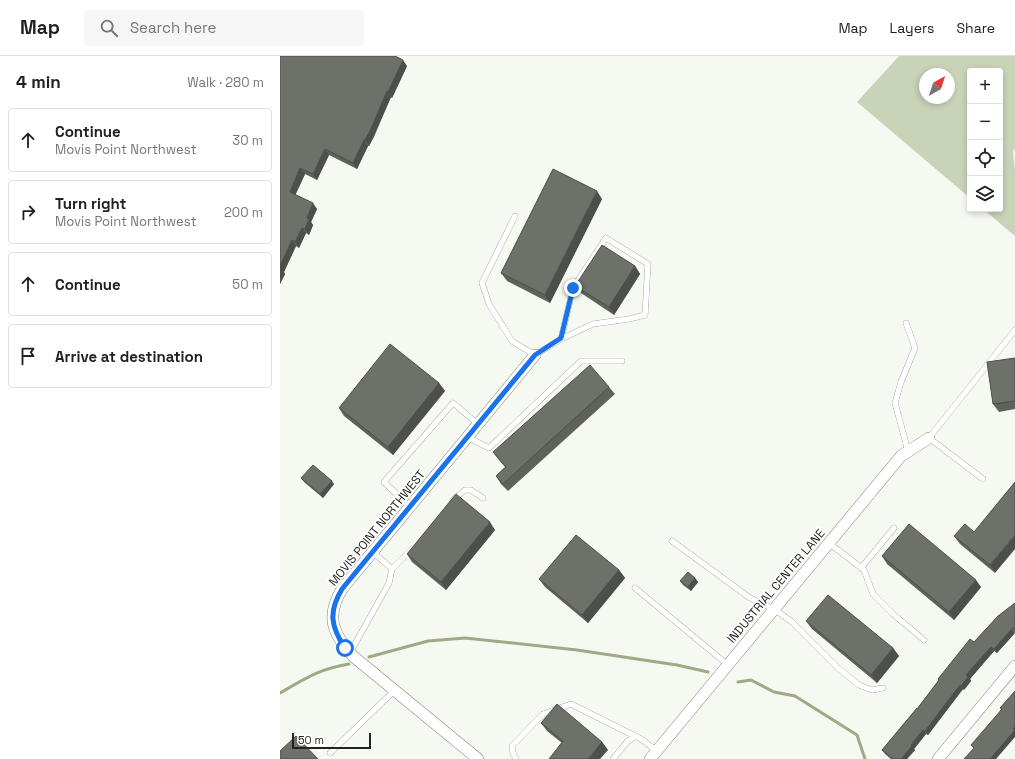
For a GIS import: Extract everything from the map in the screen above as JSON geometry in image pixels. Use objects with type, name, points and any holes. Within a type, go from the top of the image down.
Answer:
[{"type":"street","name":"MOVIS POINT NORTHWEST","points":[[474,758],[350,652],[338,638],[332,618],[333,608],[342,589],[535,355]]},
{"type":"street","name":"INDUSTRIAL CENTER LANE","points":[[654,755],[901,456],[929,438]]},
{"type":"street","points":[[938,759],[1015,666]]},
{"type":"lane","points":[[515,216],[482,283],[489,304],[512,342],[535,355],[561,338],[593,324],[629,319],[645,315],[648,264],[606,238],[573,288],[561,338]]},
{"type":"lane","points":[[906,322],[915,348],[901,382],[895,404],[908,451]]},
{"type":"lane","points":[[982,479],[929,438],[1015,330]]},
{"type":"lane","points":[[467,437],[489,448],[581,362],[622,361]]},
{"type":"lane","points":[[410,507],[384,482],[453,403],[478,424]]},
{"type":"lane","points":[[447,508],[457,496],[465,490],[471,490],[483,498]]},
{"type":"lane","points":[[861,568],[894,528]]},
{"type":"lane","points":[[672,541],[750,598],[774,609],[792,622],[838,668],[859,685],[872,690],[883,688]]},
{"type":"lane","points":[[350,652],[389,583],[392,569],[418,542]]},
{"type":"lane","points":[[829,543],[864,570],[873,594],[893,614],[924,640]]},
{"type":"lane","points":[[373,552],[392,569]]},
{"type":"lane","points":[[635,588],[728,665]]},
{"type":"lane","points":[[330,753],[395,690]]},
{"type":"lane","points":[[516,759],[512,746],[543,714],[571,704],[641,739],[654,755]]},
{"type":"lane","points":[[613,759],[635,736]]},
{"type":"green space","points":[[899,56],[1015,56],[1015,149],[1013,151],[1015,171],[1015,236],[987,212],[1003,212],[1003,68],[967,68],[967,195],[857,102]]},
{"type":"building","points":[[280,56],[395,56],[403,60],[388,92],[387,91],[370,131],[353,163],[325,149],[313,174],[300,168],[290,192],[313,203],[307,218],[309,219],[305,229],[302,228],[295,242],[292,240],[280,266]]},
{"type":"building","points":[[553,169],[597,191],[545,295],[501,273]]},
{"type":"building","points":[[602,245],[635,266],[609,307],[575,286]]},
{"type":"building","points":[[390,344],[439,383],[388,447],[339,408]]},
{"type":"building","points":[[1015,358],[1015,401],[993,404],[987,362]]},
{"type":"building","points":[[590,365],[609,387],[503,484],[496,476],[506,467],[493,452]]},
{"type":"building","points":[[313,465],[332,481],[320,494],[301,478]]},
{"type":"building","points":[[1015,482],[1015,535],[990,565],[954,536],[965,524],[974,532]]},
{"type":"building","points":[[456,494],[490,522],[441,582],[407,554]]},
{"type":"building","points":[[909,524],[976,580],[949,612],[882,556]]},
{"type":"building","points":[[576,535],[619,570],[582,615],[539,579]]},
{"type":"building","points":[[688,572],[695,578],[688,587],[680,581]]},
{"type":"building","points":[[828,595],[893,648],[871,675],[806,621]]},
{"type":"building","points":[[1015,603],[1015,627],[994,649],[991,647],[966,675],[968,677],[961,686],[960,685],[925,731],[923,730],[901,759],[893,759],[882,750],[917,709],[939,680],[938,679],[970,639],[974,642],[998,616]]},
{"type":"building","points":[[1015,691],[1015,726],[1013,729],[1015,730],[990,759],[964,759],[974,748],[971,745],[1002,709],[1000,708]]},
{"type":"building","points":[[557,704],[602,742],[588,759],[549,759],[563,741],[541,723]]},
{"type":"building","points":[[296,736],[318,759],[280,759],[280,751]]},
{"type":"waterway","points":[[369,657],[428,641],[465,638],[577,650],[677,665],[708,672]]},
{"type":"waterway","points":[[280,693],[321,671],[349,664]]},
{"type":"waterway","points":[[738,682],[751,680],[774,692],[795,696],[857,735],[865,759]]},
{"type":"route","points":[[345,648],[338,638],[332,618],[333,608],[342,589],[535,355],[561,338],[573,288]]}]
